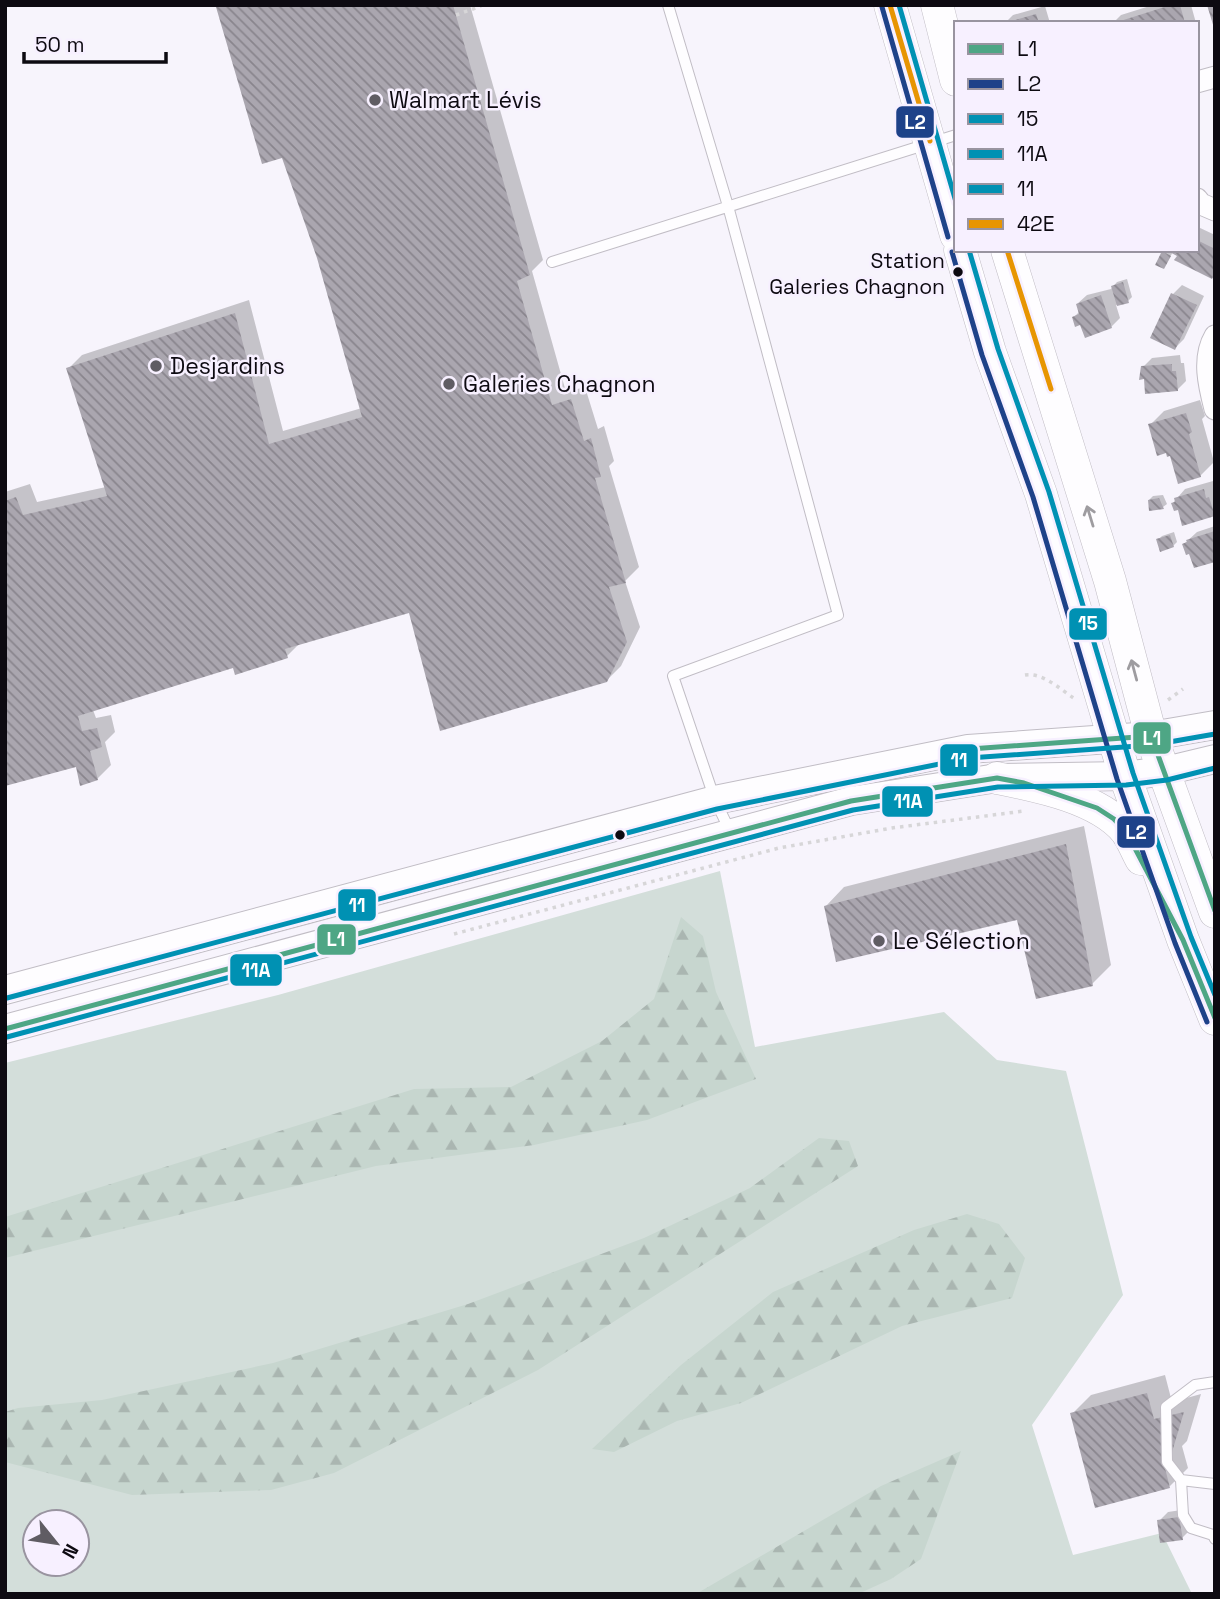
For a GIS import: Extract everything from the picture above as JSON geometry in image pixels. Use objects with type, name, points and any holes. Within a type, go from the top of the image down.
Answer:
[{"type":"main road","points":[[890,5],[943,138],[954,219]]},
{"type":"main road","points":[[937,5],[954,72]]},
{"type":"main road","points":[[961,252],[990,352],[1041,495],[1125,776],[1183,940],[1215,1018]]},
{"type":"main road","points":[[1008,252],[1110,581],[1151,736],[1215,912]]},
{"type":"main road","points":[[5,990],[715,800],[968,749],[1151,736],[1215,725]]},
{"type":"main road","points":[[5,1029],[851,801],[997,778],[1125,776],[1165,771],[1215,759]]},
{"type":"main road","points":[[997,778],[1069,797],[1097,808],[1114,819],[1127,833],[1183,940]]},
{"type":"street","points":[[1199,201],[1215,210]]},
{"type":"street","points":[[1215,336],[1210,344],[1207,378],[1215,409]]},
{"type":"lane","points":[[668,5],[728,206],[838,615],[673,676],[715,800],[731,833]]},
{"type":"lane","points":[[552,262],[906,152],[943,138]]},
{"type":"lane","points":[[1215,1382],[1195,1385],[1167,1407],[1167,1462],[1181,1480],[1183,1515],[1191,1528],[1213,1535],[1215,1539]]},
{"type":"lane","points":[[1181,1480],[1215,1484]]},
{"type":"lane","points":[[1202,1530],[1215,1525]]},
{"type":"path","points":[[456,15],[481,6]]},
{"type":"path","points":[[1025,675],[1041,676],[1082,704]]},
{"type":"path","points":[[1163,702],[1183,689]]},
{"type":"path","points":[[450,935],[779,848],[892,828],[1029,810]]},
{"type":"shaded area","points":[[720,871],[755,1047],[944,1012],[997,1060],[1066,1071],[1123,1295],[1032,1425],[1073,1555],[1162,1533],[1192,1594],[5,1594],[5,1063],[278,995]]},
{"type":"green space","points":[[681,917],[703,936],[716,992],[756,1079],[647,1120],[534,1145],[376,1166],[5,1258],[5,1217],[414,1089],[511,1087],[602,1041],[654,999]]},
{"type":"green space","points":[[819,1138],[849,1141],[858,1166],[538,1370],[334,1473],[271,1490],[132,1495],[5,1462],[5,1412],[18,1408],[102,1400],[273,1363],[468,1304],[644,1238],[750,1188]]},
{"type":"green space","points":[[967,1214],[999,1224],[1025,1258],[1012,1298],[902,1326],[741,1403],[677,1421],[614,1452],[592,1449],[681,1365],[773,1292],[914,1230]]},
{"type":"green space","points":[[961,1451],[921,1559],[891,1579],[858,1594],[696,1594],[881,1486]]},
{"type":"building","name":"Galeries Chagnon","points":[[453,5],[530,275],[517,281],[552,405],[571,399],[584,441],[591,438],[601,477],[595,478],[626,583],[609,587],[627,642],[607,682],[440,731],[409,613],[285,649],[288,658],[235,675],[233,668],[78,716],[82,731],[97,728],[102,747],[90,751],[98,780],[80,786],[76,767],[5,786],[5,501],[16,497],[23,515],[107,496],[66,368],[235,313],[269,444],[362,417],[317,258],[282,158],[262,164],[216,7]]},
{"type":"building","points":[[1171,5],[1180,5],[1184,21],[1120,21]]},
{"type":"building","points":[[1207,5],[1215,5],[1215,28],[1214,28]]},
{"type":"building","points":[[1036,14],[1038,21],[1012,21]]},
{"type":"building","points":[[1199,241],[1215,249],[1215,273],[1212,279],[1174,260],[1177,256],[1170,252],[1199,252]]},
{"type":"building","points":[[1162,252],[1171,256],[1164,269],[1155,265]]},
{"type":"building","points":[[1123,282],[1129,303],[1117,306],[1111,286]]},
{"type":"building","points":[[1171,293],[1197,305],[1175,350],[1150,338]]},
{"type":"building","points":[[1101,295],[1112,328],[1085,338],[1080,325],[1075,327],[1072,317],[1079,314],[1076,304]]},
{"type":"building","points":[[1172,364],[1172,371],[1176,371],[1178,391],[1145,394],[1144,379],[1139,380],[1141,366]]},
{"type":"building","points":[[1186,413],[1201,477],[1178,484],[1170,456],[1167,457],[1166,453],[1157,456],[1148,424]]},
{"type":"building","points":[[1204,489],[1215,516],[1182,526],[1178,510],[1174,511],[1171,503],[1175,502],[1174,498]]},
{"type":"building","points":[[1159,498],[1164,509],[1149,511],[1148,500]]},
{"type":"building","points":[[1215,531],[1215,562],[1194,568],[1182,544],[1187,542],[1186,540]]},
{"type":"building","points":[[1170,535],[1174,547],[1160,552],[1156,539]]},
{"type":"building","name":"Le Sélection","points":[[1066,844],[1093,986],[1036,999],[1017,920],[836,962],[824,906]]},
{"type":"building","points":[[1147,1393],[1154,1419],[1184,1412],[1169,1462],[1163,1460],[1170,1488],[1095,1508],[1070,1413]]},
{"type":"building","points":[[1179,1517],[1183,1540],[1160,1543],[1157,1520]]},
{"type":"transit line","name":"42E","points":[[890,5],[930,141]]},
{"type":"transit line","name":"15","points":[[899,5],[954,195]]},
{"type":"transit line","name":"L2","points":[[882,7],[948,237]]},
{"type":"transit line","name":"L2","points":[[952,252],[982,355],[1033,497],[1117,779],[1175,943],[1207,1022]]},
{"type":"transit line","name":"15","points":[[970,252],[998,349],[1049,492],[1133,773],[1191,937],[1215,995]]},
{"type":"transit line","name":"42E","points":[[1008,252],[1051,389]]},
{"type":"transit line","name":"11","points":[[7,998],[717,809],[969,758],[1152,745],[1215,734]]},
{"type":"transit line","name":"L1","points":[[970,749],[1151,736],[1215,911]]},
{"type":"transit line","name":"11A","points":[[7,1037],[853,810],[998,787],[1126,785],[1167,780],[1215,768]]},
{"type":"transit line","name":"L1","points":[[5,1029],[851,801],[997,778],[1024,783],[1097,808],[1114,819],[1127,833],[1183,940],[1215,1018]]},
{"type":"place","name":"Walmart Lévis","points":[[375,100]]},
{"type":"place","name":"Station Galeries Chagnon","points":[[958,272]]},
{"type":"place","name":"Desjardins","points":[[156,366]]},
{"type":"place","name":"Galeries Chagnon","points":[[449,384]]},
{"type":"place","name":"Le Sélection","points":[[879,941]]}]
